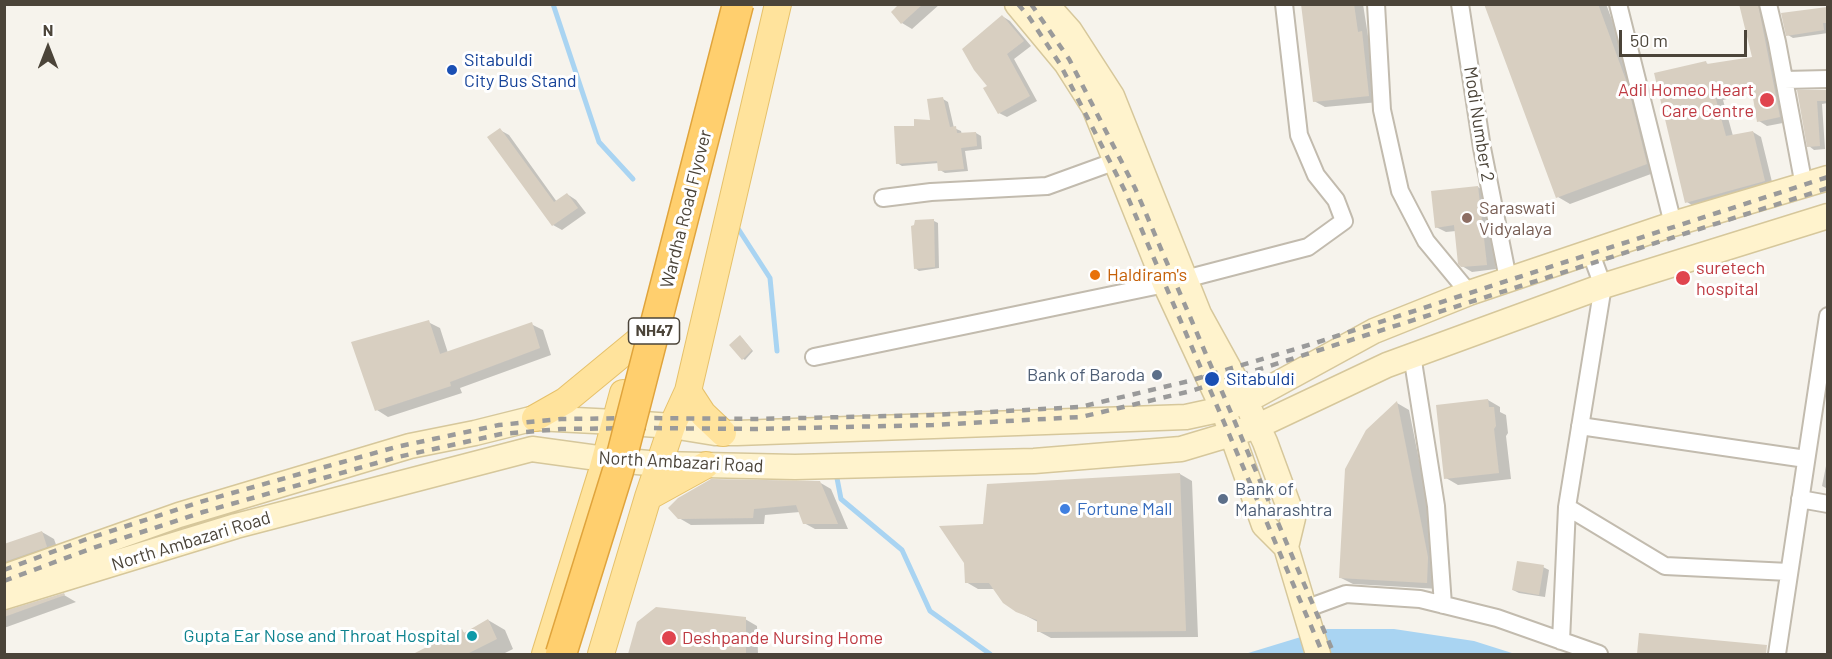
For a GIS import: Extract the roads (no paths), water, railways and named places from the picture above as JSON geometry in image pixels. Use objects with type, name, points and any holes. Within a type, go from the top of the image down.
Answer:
[{"type":"highway","name":"Wardha Road Flyover","points":[[561,654],[618,471],[738,4]]},
{"type":"highway","name":"Wardha Road Flyover","points":[[580,654],[625,510],[756,4]]},
{"type":"main road","points":[[545,654],[639,340],[722,4]]},
{"type":"main road","points":[[601,654],[648,497],[672,426],[688,391],[778,4]]},
{"type":"main road","points":[[1017,4],[1066,63],[1094,107],[1116,161],[1175,282],[1199,314],[1246,401],[1258,426],[1293,518],[1286,547]]},
{"type":"main road","points":[[1046,4],[1070,31],[1112,96],[1175,282],[1233,435],[1264,525],[1286,547],[1318,654]]},
{"type":"main road","name":"North Ambazari Road","points":[[4,578],[179,515],[410,446],[535,418],[672,426],[723,433],[1186,417],[1223,409],[1246,401],[1374,331],[1469,293],[1673,224],[1827,178]]},
{"type":"main road","name":"North Ambazari Road","points":[[4,597],[236,526],[530,449],[659,464],[795,467],[1034,461],[1181,449],[1258,426],[1387,365],[1603,286],[1827,216]]},
{"type":"main road","points":[[535,418],[565,401],[639,340]]},
{"type":"main road","points":[[688,391],[703,414],[723,433]]},
{"type":"main road","points":[[648,497],[706,465]]},
{"type":"main road","points":[[179,515],[189,541]]},
{"type":"street","points":[[814,357],[1175,282],[1308,247],[1344,221],[1336,200],[1316,175],[1299,135],[1284,4]]},
{"type":"street","points":[[1376,4],[1382,110],[1400,191],[1426,241],[1469,293]]},
{"type":"street","name":"Modi Number 2","points":[[1460,4],[1482,148],[1508,279]]},
{"type":"street","points":[[1618,4],[1673,224]]},
{"type":"street","points":[[1768,4],[1804,186]]},
{"type":"street","points":[[1784,80],[1827,79]]},
{"type":"street","points":[[883,198],[931,192],[1047,186],[1116,161]]},
{"type":"street","points":[[1561,641],[1567,507],[1603,286],[1590,251]]},
{"type":"street","points":[[1777,654],[1827,316]]},
{"type":"street","points":[[1412,356],[1436,506],[1443,605]]},
{"type":"street","points":[[1580,426],[1806,459]]},
{"type":"street","points":[[1800,499],[1827,504]]},
{"type":"street","points":[[1567,507],[1665,566],[1789,572]]},
{"type":"street","points":[[1308,620],[1346,594],[1420,599],[1497,618],[1599,654]]},
{"type":"water","points":[[1327,629],[1394,629],[1474,641],[1515,654],[1245,654]]},
{"type":"waterway","points":[[553,4],[599,142],[633,179]]},
{"type":"waterway","points":[[739,230],[770,278],[777,351]]},
{"type":"waterway","points":[[836,473],[841,499],[902,550],[930,611],[990,654]]},
{"type":"railway","points":[[1018,4],[1060,64],[1126,193],[1323,654]]},
{"type":"railway","points":[[1031,4],[1069,59],[1135,188],[1334,654]]},
{"type":"railway","points":[[4,570],[87,539],[200,502],[396,447],[499,425],[561,419],[757,419],[933,415],[1080,407],[1189,381],[1312,344],[1828,177]]},
{"type":"railway","points":[[4,581],[90,549],[203,512],[398,457],[501,434],[561,429],[757,429],[933,425],[1081,417],[1191,391],[1828,188]]},
{"type":"place","name":"Sitabuldi City Bus Stand","points":[[452,70]]},
{"type":"place","name":"Adil Homeo Heart Care Centre","points":[[1767,100]]},
{"type":"place","name":"Saraswati Vidyalaya","points":[[1467,218]]},
{"type":"place","name":"Haldiram's","points":[[1095,275]]},
{"type":"place","name":"suretech hospital","points":[[1683,278]]},
{"type":"place","name":"Bank of Baroda","points":[[1157,375]]},
{"type":"place","name":"Sitabuldi","points":[[1212,379]]},
{"type":"place","name":"Bank of Maharashtra","points":[[1223,499]]},
{"type":"place","name":"Fortune Mall","points":[[1065,509]]},
{"type":"place","name":"Gupta Ear Nose and Throat Hospital","points":[[472,636]]},
{"type":"place","name":"Deshpande Nursing Home","points":[[669,638]]}]
